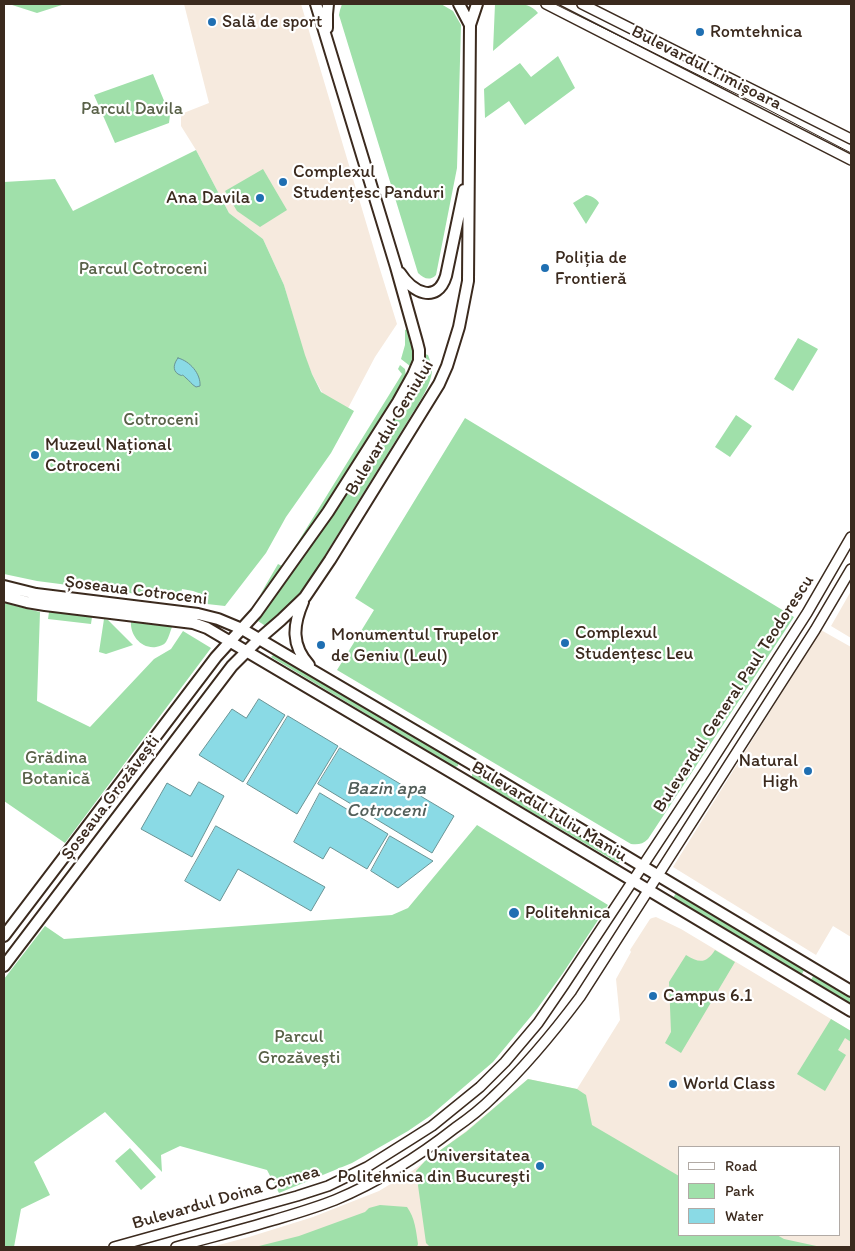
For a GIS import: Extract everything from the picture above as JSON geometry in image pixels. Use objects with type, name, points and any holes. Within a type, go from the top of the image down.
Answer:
[{"type":"main road","name":"Bulevardul Geniului","points":[[242,628],[256,613],[340,494],[401,396],[419,361],[419,350],[396,268],[316,4]]},
{"type":"main road","points":[[326,38],[328,4]]},
{"type":"main road","points":[[459,4],[470,25]]},
{"type":"main road","name":"Bulevardul Geniului","points":[[247,651],[305,597],[439,384],[447,366],[459,327],[468,282],[470,25],[477,4]]},
{"type":"main road","name":"Bulevardul Timișoara","points":[[546,4],[851,160]]},
{"type":"main road","name":"Bulevardul Timișoara","points":[[582,4],[851,139]]},
{"type":"main road","points":[[396,268],[407,283],[418,291],[426,293],[440,288],[446,276],[468,169]]},
{"type":"main road","name":"Bulevardul General Paul Teodorescu","points":[[633,881],[807,613],[851,538]]},
{"type":"main road","name":"Bulevardul General Paul Teodorescu","points":[[649,890],[815,630],[851,570]]},
{"type":"main road","name":"Șoseaua Cotroceni","points":[[4,586],[36,594],[198,614],[242,628],[259,639]]},
{"type":"main road","name":"Șoseaua Cotroceni","points":[[4,596],[45,605],[193,623],[207,628],[230,641]]},
{"type":"main road","points":[[305,597],[296,618],[296,636],[300,653],[313,670]]},
{"type":"main road","name":"Șoseaua Grozăvești","points":[[4,936],[216,657],[242,628]]},
{"type":"main road","name":"Bulevardul Iuliu Maniu","points":[[259,639],[851,990]]},
{"type":"main road","name":"Bulevardul Iuliu Maniu","points":[[230,641],[851,1011]]},
{"type":"main road","name":"Șoseaua Grozăvești","points":[[4,966],[226,674],[247,651]]},
{"type":"main road","name":"Bulevardul Doina Cornea","points":[[114,1247],[328,1186],[367,1167],[432,1126],[480,1087],[505,1062],[538,1023],[633,881]]},
{"type":"main road","name":"Bulevardul Doina Cornea","points":[[176,1247],[275,1220],[335,1200],[406,1163],[454,1130],[492,1099],[552,1034],[580,997],[649,890]]},
{"type":"shaded area","name":"Complexul Studențesc Panduri","points":[[184,4],[301,4],[397,324],[375,357],[345,414],[324,396],[312,374],[304,355],[284,285],[263,239],[229,213],[196,150],[181,126],[181,114],[209,103]]},
{"type":"shaded area","points":[[851,591],[851,638],[831,626]]},
{"type":"shaded area","points":[[821,630],[851,647],[851,937],[833,926],[816,955],[673,867]]},
{"type":"shaded area","points":[[656,917],[681,929],[851,1031],[851,1247],[211,1247],[313,1217],[379,1191],[412,1171],[465,1132],[528,1079],[577,1089],[620,1020],[616,979],[631,952],[630,950],[650,919]]},
{"type":"green space","points":[[9,4],[65,4],[37,13]]},
{"type":"green space","points":[[342,4],[441,4],[453,11],[461,25],[457,168],[436,275],[429,279],[418,273],[339,15]]},
{"type":"green space","points":[[495,4],[524,4],[538,13],[493,51]]},
{"type":"green space","points":[[558,56],[575,88],[525,125],[509,101],[485,118],[484,89],[520,63],[531,77]]},
{"type":"green space","name":"Parcul Davila","points":[[153,74],[170,115],[169,123],[115,143],[94,95]]},
{"type":"green space","name":"Cotroceni","points":[[196,150],[229,213],[263,239],[284,285],[305,355],[321,392],[354,411],[331,453],[286,517],[266,553],[225,606],[207,604],[203,602],[207,596],[182,589],[180,598],[177,600],[37,581],[4,574],[4,182],[55,179],[73,211]]},
{"type":"green space","points":[[263,169],[287,210],[260,227],[237,211],[225,191]]},
{"type":"green space","points":[[586,195],[597,200],[599,203],[586,224],[573,203]]},
{"type":"green space","points":[[407,329],[413,353],[410,366],[401,359],[405,345],[405,330]]},
{"type":"green space","points":[[798,338],[818,349],[793,391],[774,379]]},
{"type":"green space","points":[[425,354],[428,355],[432,371],[429,383],[420,402],[304,589],[292,604],[267,627],[258,621],[286,582]]},
{"type":"green space","points":[[400,365],[405,369],[406,377],[392,403],[322,513],[280,570],[260,595],[278,564],[282,566],[298,542],[402,374],[398,369]]},
{"type":"green space","points":[[736,415],[752,426],[730,457],[715,447]]},
{"type":"green space","name":"Complexul Studențesc Leu","points":[[465,418],[794,617],[648,839],[642,843],[631,844],[337,670],[374,610],[355,598]]},
{"type":"green space","name":"Grădina Botanică","points":[[4,603],[40,612],[37,701],[90,727],[154,659],[171,649],[183,631],[211,648],[65,843],[4,801]]},
{"type":"green space","points":[[49,612],[92,617],[91,624],[48,619]]},
{"type":"green space","points":[[104,619],[108,620],[133,645],[106,654],[99,652]]},
{"type":"green space","points":[[131,622],[172,627],[163,645],[151,647],[138,640],[132,632]]},
{"type":"green space","points":[[274,654],[458,763],[458,766],[455,767],[271,657]]},
{"type":"green space","points":[[474,773],[621,860],[618,863],[472,777]]},
{"type":"green space","name":"Parcul Grozăvești","points":[[477,825],[608,905],[537,1009],[493,1062],[430,1116],[408,1131],[352,1163],[279,1193],[267,1170],[180,1146],[161,1155],[162,1172],[105,1112],[34,1162],[50,1195],[21,1209],[14,1247],[4,1247],[4,979],[45,926],[64,939],[392,915],[408,908]]},
{"type":"green space","points":[[677,891],[803,967],[802,974],[798,974],[672,900]]},
{"type":"green space","points":[[715,950],[735,962],[681,1053],[665,1043],[671,1032],[669,982],[686,955],[695,960],[702,961],[712,955]]},
{"type":"green space","points":[[817,975],[851,996],[851,1006],[813,983],[811,980],[813,976]]},
{"type":"green space","points":[[831,1019],[851,1031],[851,1042],[845,1038],[838,1050],[846,1055],[825,1091],[797,1074]]},
{"type":"green space","name":"Universitatea Politehnica din București","points":[[528,1079],[577,1089],[586,1095],[592,1125],[678,1175],[678,1236],[779,1236],[784,1239],[821,1247],[430,1247],[426,1243],[416,1171],[425,1161],[466,1132]]},
{"type":"green space","points":[[130,1148],[156,1177],[141,1190],[115,1161]]},
{"type":"green space","points":[[380,1205],[407,1207],[415,1225],[417,1247],[255,1247],[299,1236]]},
{"type":"water","points":[[178,358],[187,362],[194,369],[199,377],[200,386],[196,387],[183,375],[175,371],[174,366]]},
{"type":"water","points":[[259,699],[285,715],[243,782],[199,755],[232,709],[246,718]]},
{"type":"water","name":"Bazin apa Cotroceni","points":[[288,716],[338,746],[297,814],[247,784]]},
{"type":"water","name":"Bazin apa Cotroceni","points":[[340,748],[454,816],[432,853],[318,784]]},
{"type":"water","points":[[199,782],[224,796],[192,857],[141,829],[167,783],[190,796]]},
{"type":"water","name":"Bazin apa Cotroceni","points":[[320,793],[388,834],[367,869],[330,847],[323,859],[294,842]]},
{"type":"water","points":[[216,826],[325,887],[311,911],[238,869],[220,901],[185,881]]},
{"type":"water","name":"Bazin apa Cotroceni","points":[[390,836],[433,861],[398,888],[371,871]]},
{"type":"tram line","points":[[555,4],[767,109],[851,153]]},
{"type":"place","name":"Sală de sport","points":[[212,22]]},
{"type":"place","name":"Romtehnica","points":[[700,32]]},
{"type":"place","name":"Complexul Studențesc Panduri","points":[[283,182]]},
{"type":"place","name":"Ana Davila","points":[[260,198]]},
{"type":"place","name":"Poliția de Frontieră","points":[[545,268]]},
{"type":"place","name":"Muzeul Național Cotroceni","points":[[35,455]]},
{"type":"place","name":"Complexul Studențesc Leu","points":[[565,643]]},
{"type":"place","name":"Monumentul Trupelor de Geniu (Leul)","points":[[321,645]]},
{"type":"place","name":"Natural High","points":[[808,771]]},
{"type":"place","name":"Politehnica","points":[[514,913]]},
{"type":"place","name":"Campus 6.1","points":[[653,996]]},
{"type":"place","name":"World Class","points":[[673,1084]]},
{"type":"place","name":"Universitatea Politehnica din București","points":[[540,1166]]},
{"type":"park label","name":"Parcul Cotroceni","points":[[143,269]]}]
